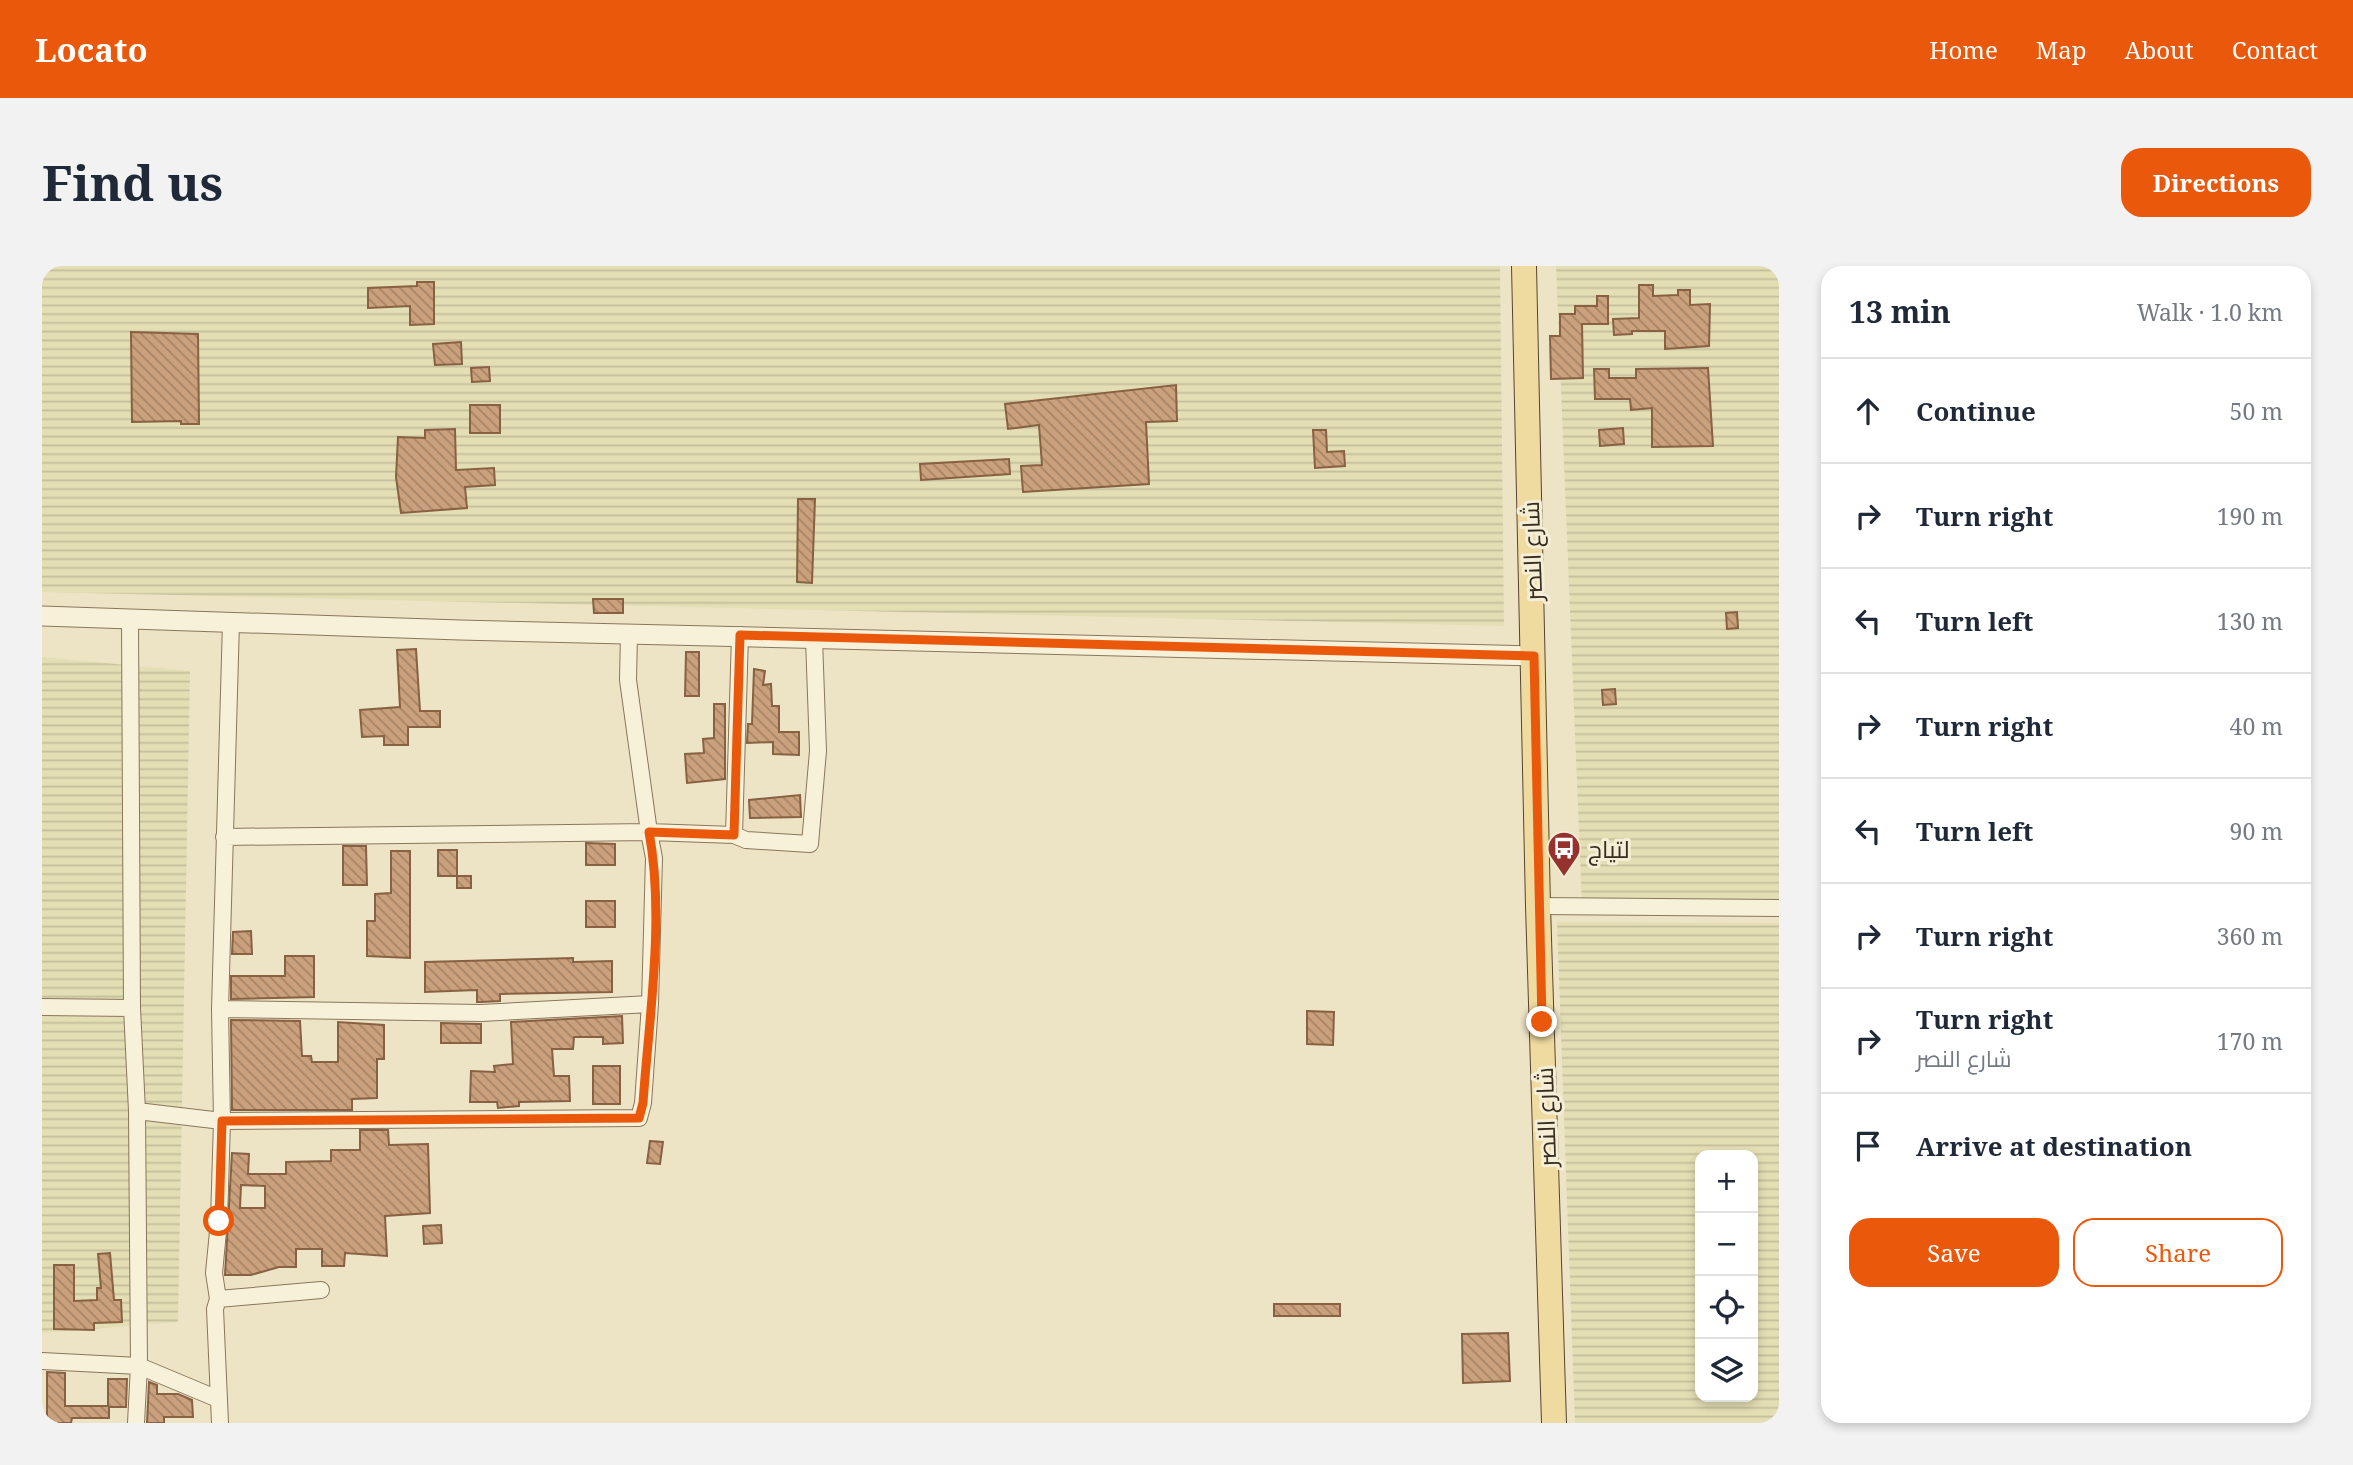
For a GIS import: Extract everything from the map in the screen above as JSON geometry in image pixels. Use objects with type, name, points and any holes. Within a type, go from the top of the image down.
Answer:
[{"type":"main road","name":"شارع النصر","points":[[1524,266],[1538,906],[1555,1423]]},
{"type":"street","points":[[42,616],[814,639],[1534,656]]},
{"type":"street","points":[[130,618],[132,1008],[137,1111],[139,1366],[136,1423]]},
{"type":"street","points":[[220,1423],[215,1309],[218,1298],[214,1273],[219,1221],[222,1121],[220,1009],[231,622]]},
{"type":"street","points":[[137,1111],[222,1121],[639,1118],[643,1103],[650,1004],[654,858],[628,680],[629,633]]},
{"type":"street","points":[[734,835],[740,635]]},
{"type":"street","points":[[224,837],[649,832],[734,835],[746,840],[810,844],[818,751],[814,639]]},
{"type":"street","points":[[1538,906],[1779,908]]},
{"type":"street","points":[[220,1009],[481,1013],[650,1004]]},
{"type":"street","points":[[42,1007],[132,1008]]},
{"type":"street","points":[[218,1298],[321,1290]]},
{"type":"street","points":[[42,1362],[139,1366],[218,1399]]},
{"type":"shaded area","points":[[42,266],[1500,266],[1504,626],[42,592]]},
{"type":"shaded area","points":[[1556,266],[1779,266],[1779,905],[1582,906]]},
{"type":"shaded area","points":[[42,657],[190,671],[178,1322],[42,1333]]},
{"type":"shaded area","points":[[1557,922],[1779,923],[1779,1423],[1575,1423]]},
{"type":"building","points":[[417,282],[434,282],[434,324],[410,325],[410,306],[368,308],[368,288],[417,286]]},
{"type":"building","points":[[1639,285],[1653,285],[1653,296],[1678,295],[1678,290],[1690,290],[1690,305],[1710,304],[1709,346],[1665,349],[1665,331],[1632,331],[1632,334],[1614,335],[1613,319],[1639,318]]},
{"type":"building","points":[[1597,296],[1608,296],[1608,324],[1582,324],[1583,378],[1551,379],[1550,336],[1560,336],[1560,314],[1575,314],[1575,306],[1597,306]]},
{"type":"building","points":[[131,332],[198,334],[199,424],[181,424],[181,421],[132,422]]},
{"type":"building","points":[[461,342],[462,364],[435,365],[433,344]]},
{"type":"building","points":[[489,367],[490,381],[472,382],[471,368]]},
{"type":"building","points":[[1708,368],[1713,446],[1652,447],[1652,408],[1631,410],[1630,399],[1595,399],[1594,369],[1609,369],[1609,378],[1636,378],[1636,369]]},
{"type":"building","points":[[1176,385],[1177,421],[1146,422],[1149,484],[1023,492],[1021,466],[1042,465],[1039,425],[1008,429],[1005,404]]},
{"type":"building","points":[[470,405],[500,405],[500,433],[470,433]]},
{"type":"building","points":[[1623,428],[1624,444],[1600,446],[1599,430]]},
{"type":"building","points":[[455,429],[456,470],[494,468],[495,485],[465,487],[467,508],[401,513],[396,477],[398,437],[425,438],[425,430]]},
{"type":"building","points":[[1313,430],[1326,430],[1327,452],[1344,451],[1345,466],[1315,468]]},
{"type":"building","points":[[1009,459],[1010,474],[921,480],[920,464]]},
{"type":"building","points":[[798,499],[815,499],[812,583],[797,582]]},
{"type":"building","points":[[593,599],[623,599],[623,613],[594,613]]},
{"type":"building","points":[[1737,612],[1738,628],[1727,629],[1726,613]]},
{"type":"building","points":[[416,649],[420,711],[440,711],[440,727],[408,727],[408,745],[384,745],[384,736],[362,737],[360,710],[400,707],[397,650]]},
{"type":"building","points":[[686,652],[699,652],[699,696],[685,696]]},
{"type":"building","points":[[754,669],[765,671],[763,685],[771,684],[772,706],[779,706],[779,732],[799,732],[799,755],[773,754],[773,742],[747,743],[748,724],[752,724]]},
{"type":"building","points":[[1615,689],[1616,704],[1603,705],[1602,690]]},
{"type":"building","points":[[714,704],[725,704],[725,779],[687,783],[685,754],[704,753],[703,739],[714,738]]},
{"type":"building","points":[[800,795],[801,817],[750,818],[749,800]]},
{"type":"building","points":[[586,843],[615,844],[615,865],[586,865]]},
{"type":"building","points":[[343,846],[366,846],[367,885],[343,885]]},
{"type":"building","points":[[438,850],[457,850],[457,876],[438,876]]},
{"type":"building","points":[[391,851],[410,851],[410,958],[367,956],[367,921],[375,921],[375,894],[391,893]]},
{"type":"building","points":[[457,876],[471,876],[471,888],[457,888]]},
{"type":"building","points":[[586,901],[615,901],[615,927],[586,927]]},
{"type":"building","points":[[251,931],[252,954],[232,954],[233,932]]},
{"type":"building","points":[[285,956],[314,956],[314,997],[231,999],[231,976],[285,976]]},
{"type":"building","points":[[573,958],[573,962],[612,961],[612,992],[500,994],[500,1001],[477,1002],[477,990],[425,992],[425,962]]},
{"type":"building","points":[[1307,1011],[1334,1012],[1333,1045],[1307,1044]]},
{"type":"building","points":[[622,1016],[623,1043],[603,1044],[603,1037],[574,1037],[573,1049],[552,1049],[554,1076],[569,1076],[570,1101],[519,1102],[519,1106],[498,1108],[497,1102],[470,1102],[471,1071],[495,1072],[494,1066],[513,1064],[511,1022]]},
{"type":"building","points":[[231,1020],[300,1021],[302,1056],[311,1056],[312,1062],[338,1062],[338,1022],[384,1025],[384,1059],[377,1059],[377,1098],[352,1099],[352,1110],[232,1110]]},
{"type":"building","points":[[441,1023],[481,1024],[481,1043],[441,1043]]},
{"type":"building","points":[[593,1066],[620,1066],[620,1104],[593,1104]]},
{"type":"building","points":[[360,1130],[388,1130],[389,1145],[428,1144],[430,1213],[385,1216],[387,1256],[345,1253],[344,1266],[322,1266],[322,1249],[296,1249],[296,1267],[279,1267],[251,1275],[225,1275],[232,1153],[249,1154],[248,1174],[286,1174],[286,1162],[331,1161],[331,1150],[360,1150]],"holes":[[[241,1185],[265,1186],[265,1208],[240,1208]]]},
{"type":"building","points":[[650,1141],[663,1142],[660,1164],[647,1163]]},
{"type":"building","points":[[441,1225],[442,1243],[424,1244],[423,1226]]},
{"type":"building","points":[[110,1253],[114,1300],[121,1300],[122,1322],[94,1323],[94,1330],[54,1329],[54,1265],[74,1265],[74,1301],[97,1300],[97,1288],[101,1288],[98,1254]]},
{"type":"building","points":[[1274,1304],[1340,1304],[1340,1316],[1274,1316]]},
{"type":"building","points":[[1508,1333],[1510,1381],[1463,1383],[1462,1334]]},
{"type":"building","points":[[47,1372],[65,1373],[65,1406],[108,1406],[108,1379],[127,1379],[126,1407],[109,1407],[109,1418],[72,1418],[71,1423],[47,1423]]},
{"type":"building","points":[[149,1382],[157,1385],[157,1394],[178,1394],[192,1400],[193,1417],[164,1417],[164,1423],[147,1423]]},
{"type":"place","name":"لتياج","points":[[1564,878]]},
{"type":"route","points":[[219,1221],[222,1121],[639,1118],[643,1103],[654,941],[654,858],[649,832],[734,835],[740,635],[1534,656],[1542,1022]]}]
